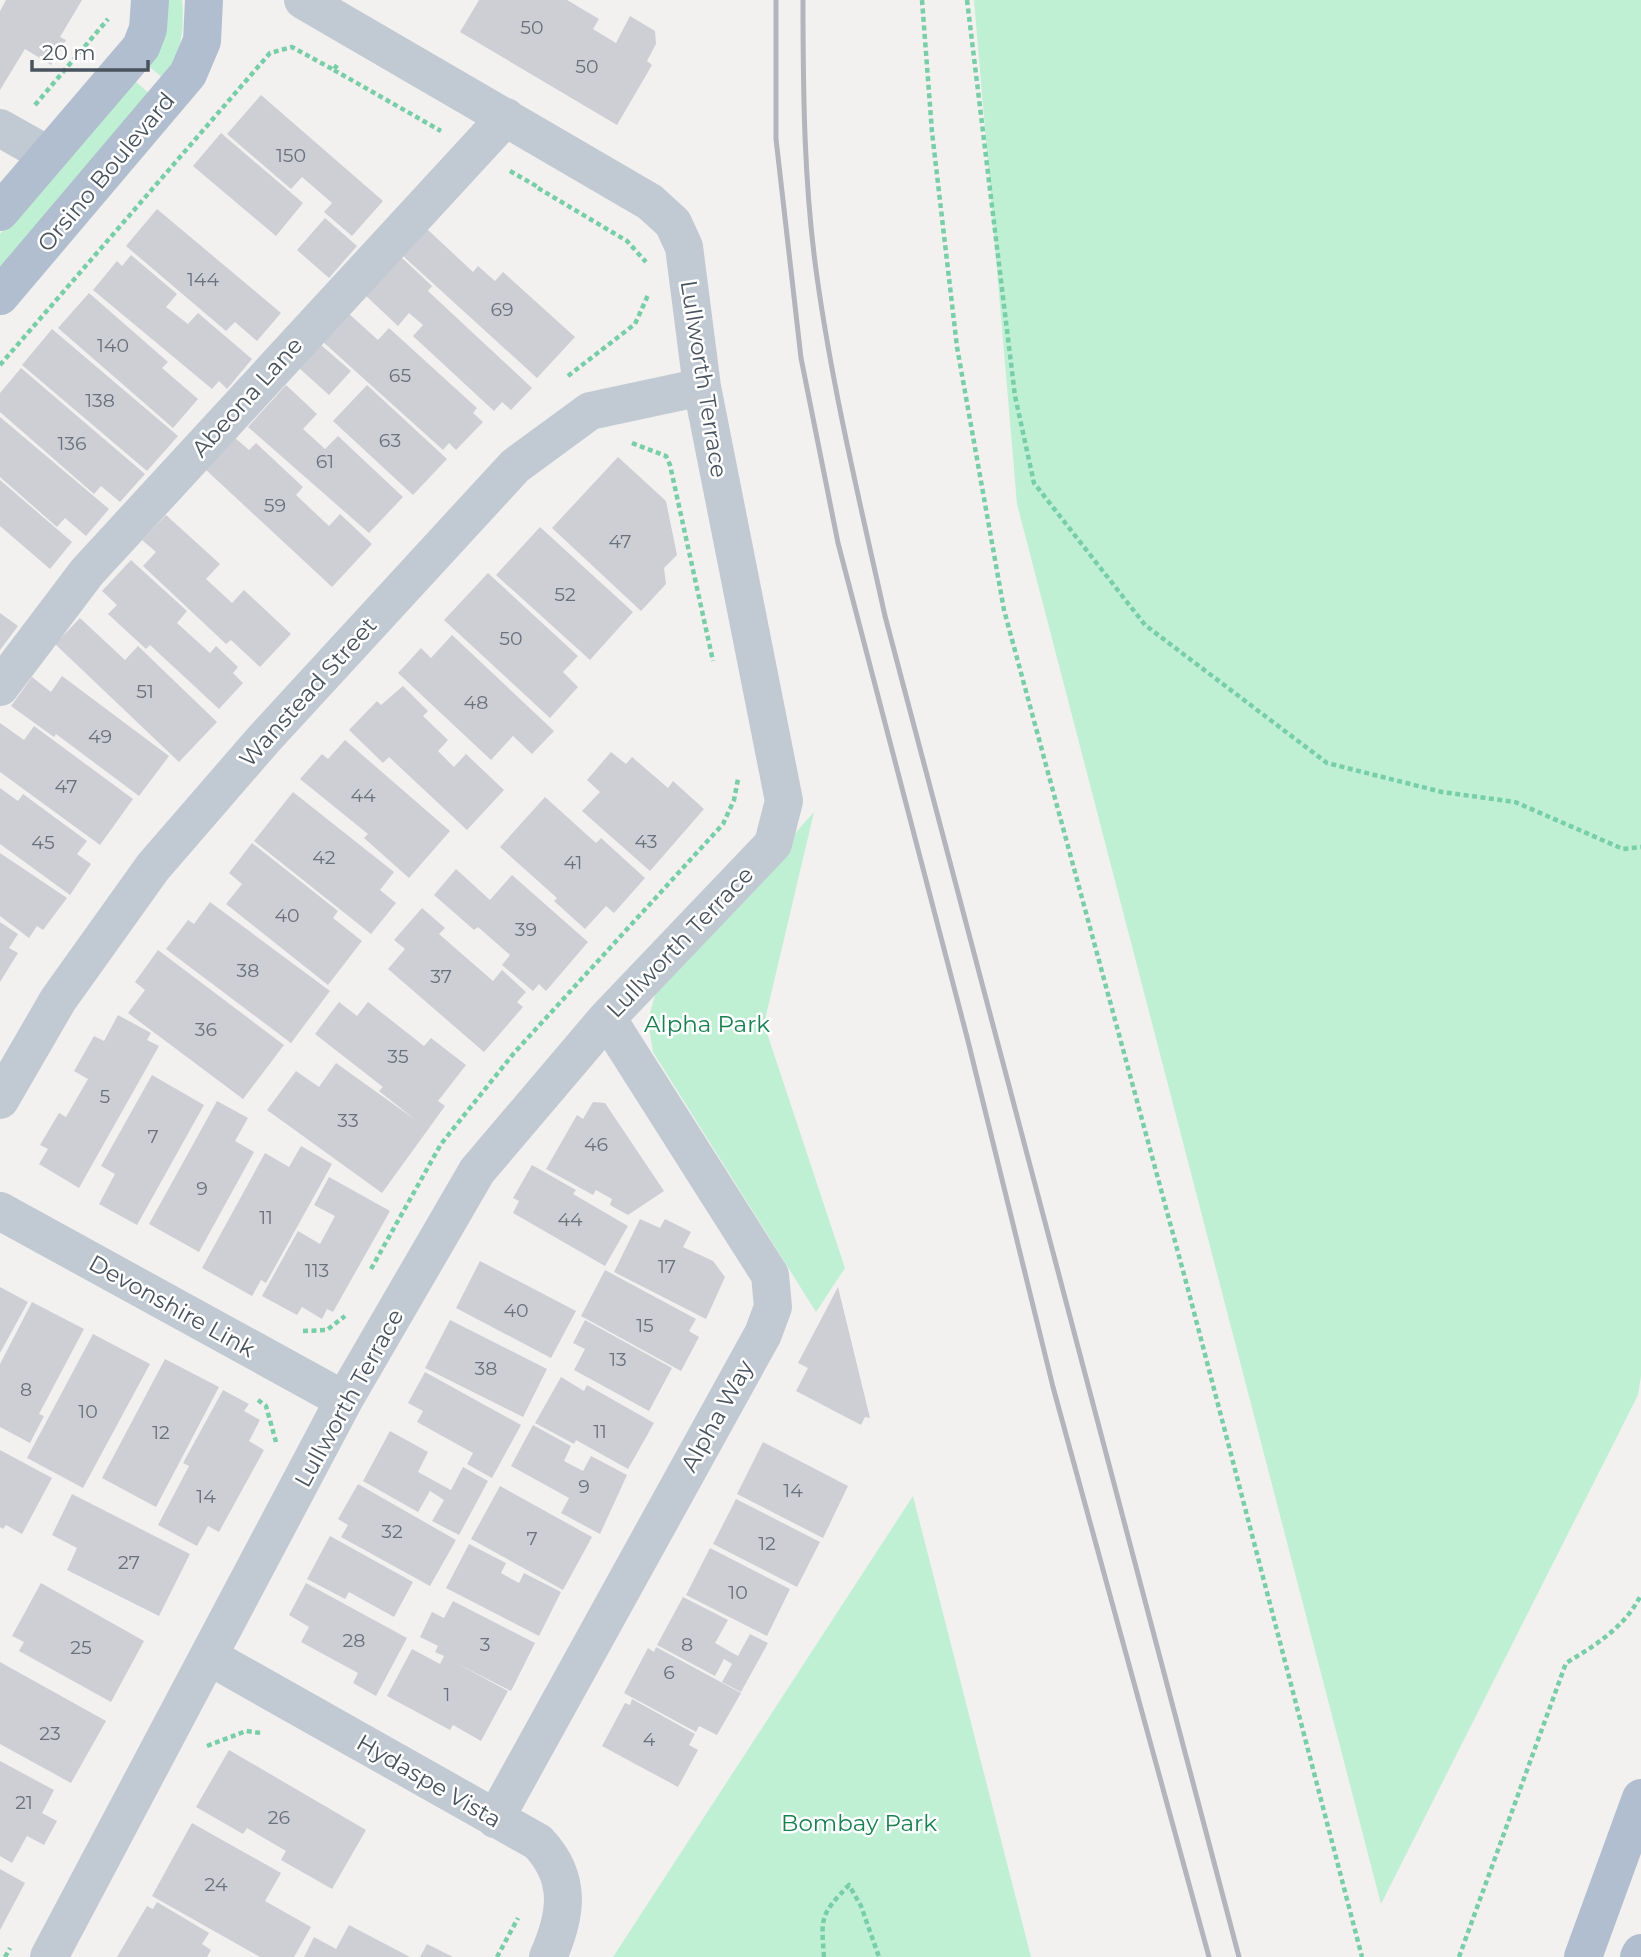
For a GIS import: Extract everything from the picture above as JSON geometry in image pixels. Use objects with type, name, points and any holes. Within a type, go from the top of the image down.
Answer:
[{"type":"main road","name":"Orsino Boulevard","points":[[0,296],[188,74],[202,41],[204,0]]},
{"type":"main road","points":[[0,212],[141,47],[148,29],[133,5]]},
{"type":"main road","points":[[1583,1957],[1641,1798]]},
{"type":"street","name":"Lullworth Terrace","points":[[49,1957],[211,1657],[344,1400],[477,1171],[607,1018],[773,844],[782,819],[784,801],[702,387],[684,247],[673,223],[650,202],[303,0]]},
{"type":"street","name":"Abeona Lane","points":[[0,687],[87,572],[506,117]]},
{"type":"street","points":[[0,128],[48,155]]},
{"type":"street","name":"Wanstead Street","points":[[0,1100],[58,1000],[153,867],[263,740],[515,466],[590,411],[702,387]]},
{"type":"street","name":"Alpha Way","points":[[495,1819],[763,1334],[773,1307],[770,1275],[607,1018]]},
{"type":"street","name":"Devonshire Link","points":[[0,1211],[344,1400]]},
{"type":"street","name":"Hydaspe Vista","points":[[211,1657],[538,1842],[555,1860],[562,1880],[563,1917],[548,1957]]},
{"type":"path","points":[[922,0],[932,132],[957,347],[1004,610],[1189,1293],[1362,1957]]},
{"type":"path","points":[[967,0],[1014,396],[1034,483],[1145,625],[1327,762],[1443,792],[1515,802],[1623,849],[1641,848]]},
{"type":"path","points":[[34,106],[133,5]]},
{"type":"path","points":[[0,365],[270,53],[292,47],[442,131]]},
{"type":"path","points":[[334,70],[340,60]]},
{"type":"path","points":[[623,442],[666,456],[670,465],[715,669]]},
{"type":"path","points":[[365,1281],[441,1144],[514,1053],[723,824],[734,800],[738,778]]},
{"type":"path","points":[[290,1328],[303,1331],[327,1330],[345,1317],[351,1305]]},
{"type":"path","points":[[251,1396],[266,1406],[273,1422],[276,1443],[273,1451]]},
{"type":"path","points":[[1458,1957],[1566,1663],[1602,1642],[1634,1609],[1641,1595]]},
{"type":"path","points":[[202,1753],[208,1744],[246,1731],[262,1733],[274,1739]]},
{"type":"path","points":[[824,1957],[821,1922],[829,1906],[849,1885],[861,1906],[879,1957]]},
{"type":"path","points":[[497,1957],[520,1913]]},
{"type":"path","points":[[5,1957],[11,1945]]},
{"type":"green space","points":[[167,0],[182,0],[183,21],[178,51],[164,79],[146,64]]},
{"type":"green space","points":[[974,0],[1641,0],[1641,1376],[1638,1395],[1381,1904],[1017,504]]},
{"type":"green space","points":[[133,79],[152,96],[0,273],[0,234]]},
{"type":"green space","name":"Alpha Park","points":[[814,812],[764,1024],[845,1268],[816,1312],[653,1052],[648,1020],[657,988]]},
{"type":"green space","name":"Bombay Park","points":[[913,1496],[1031,1957],[613,1957]]},
{"type":"building","points":[[6,0],[82,0],[60,37],[66,40],[51,65],[25,49],[0,90],[0,11]]},
{"type":"building","points":[[479,0],[567,0],[599,19],[593,29],[616,43],[630,16],[655,31],[656,44],[647,61],[652,65],[617,125],[460,32]]},
{"type":"building","points":[[261,95],[383,201],[352,236],[324,212],[332,203],[302,177],[291,189],[227,134]]},
{"type":"building","points":[[221,133],[303,203],[276,236],[193,166]]},
{"type":"building","points":[[157,209],[281,313],[257,341],[235,322],[226,331],[126,246]]},
{"type":"building","points":[[325,218],[357,246],[329,278],[297,250]]},
{"type":"building","points":[[427,229],[473,272],[478,266],[495,281],[503,272],[575,337],[537,378],[403,256]]},
{"type":"building","points":[[131,255],[177,294],[166,307],[188,324],[198,313],[252,359],[227,389],[219,381],[212,389],[93,290],[117,261],[122,266]]},
{"type":"building","points":[[400,256],[432,286],[428,291],[532,388],[511,410],[502,402],[494,411],[413,336],[423,325],[409,313],[398,326],[365,295]]},
{"type":"building","points":[[89,293],[168,362],[162,368],[198,399],[173,428],[58,328]]},
{"type":"building","points":[[348,313],[378,340],[389,328],[477,408],[473,413],[483,422],[456,450],[449,443],[443,450],[322,341]]},
{"type":"building","points":[[52,329],[178,436],[147,471],[22,365]]},
{"type":"building","points":[[321,345],[351,371],[329,395],[299,368]]},
{"type":"building","points":[[21,368],[145,474],[120,502],[101,486],[94,494],[0,412],[0,393]]},
{"type":"building","points":[[286,385],[317,414],[303,429],[325,449],[338,436],[403,497],[369,533],[248,427]]},
{"type":"building","points":[[367,385],[447,459],[413,495],[333,421]]},
{"type":"building","points":[[0,417],[109,509],[86,536],[65,518],[57,527],[0,477]]},
{"type":"building","points":[[234,437],[249,450],[256,443],[303,487],[296,495],[329,526],[340,514],[372,544],[332,587],[205,469]]},
{"type":"building","points":[[618,457],[666,501],[677,555],[664,568],[666,584],[641,611],[552,528]]},
{"type":"building","points":[[0,480],[72,542],[50,569],[0,526]]},
{"type":"building","points":[[166,515],[220,564],[206,579],[232,603],[244,590],[291,634],[260,667],[231,640],[226,644],[143,566],[156,552],[142,540]]},
{"type":"building","points":[[540,527],[633,612],[590,660],[496,575]]},
{"type":"building","points":[[131,560],[187,611],[177,623],[210,653],[216,646],[238,667],[233,673],[243,683],[219,709],[150,645],[146,649],[108,614],[117,605],[102,591]]},
{"type":"building","points":[[488,573],[578,656],[563,672],[578,687],[550,718],[444,620]]},
{"type":"building","points":[[0,613],[18,626],[0,650]]},
{"type":"building","points":[[80,618],[125,660],[138,646],[217,722],[179,762],[55,644]]},
{"type":"building","points":[[452,635],[554,731],[532,754],[513,736],[491,760],[398,673],[421,648],[431,658]]},
{"type":"building","points":[[62,676],[169,756],[139,796],[56,734],[54,737],[11,706],[32,677],[51,692]]},
{"type":"building","points":[[403,686],[428,711],[423,716],[448,740],[438,751],[454,767],[466,754],[504,790],[467,830],[389,757],[383,763],[349,730],[377,701],[381,705]]},
{"type":"building","points":[[0,723],[24,740],[34,726],[133,799],[100,845],[0,772]]},
{"type":"building","points":[[345,740],[450,831],[409,878],[364,838],[368,834],[300,779],[322,754],[328,759]]},
{"type":"building","points":[[611,752],[626,764],[632,757],[668,788],[673,781],[704,809],[650,871],[582,811],[600,792],[587,780]]},
{"type":"building","points":[[0,788],[18,801],[23,794],[87,841],[77,854],[91,864],[70,895],[0,844]]},
{"type":"building","points":[[293,792],[394,872],[380,890],[396,903],[371,934],[254,841]]},
{"type":"building","points":[[545,797],[596,843],[601,838],[645,878],[614,913],[606,906],[585,929],[554,901],[557,898],[500,847]]},
{"type":"building","points":[[252,843],[338,911],[333,918],[362,941],[328,985],[226,904],[242,884],[229,873]]},
{"type":"building","points":[[0,853],[67,898],[43,930],[37,926],[29,938],[0,916]]},
{"type":"building","points":[[456,869],[490,900],[512,875],[588,942],[546,991],[539,984],[533,991],[502,965],[510,955],[478,927],[474,930],[434,895]]},
{"type":"building","points":[[210,902],[330,991],[291,1043],[166,949],[188,920],[194,924]]},
{"type":"building","points":[[422,908],[445,928],[439,934],[493,981],[502,970],[526,992],[517,1002],[523,1007],[484,1052],[388,969],[405,949],[394,940]]},
{"type":"building","points":[[0,922],[18,934],[9,948],[18,953],[0,982]]},
{"type":"building","points":[[158,950],[284,1045],[243,1099],[128,1013],[145,990],[135,982]]},
{"type":"building","points":[[339,1002],[357,1016],[368,1002],[424,1046],[431,1038],[466,1065],[438,1101],[445,1106],[382,1193],[267,1110],[296,1071],[319,1087],[336,1063],[417,1121],[379,1091],[383,1087],[315,1034]]},
{"type":"building","points":[[118,1015],[151,1033],[147,1040],[159,1046],[79,1188],[39,1164],[48,1149],[40,1145],[59,1113],[66,1117],[88,1079],[74,1071],[94,1036],[104,1041]]},
{"type":"building","points":[[152,1075],[204,1105],[137,1225],[99,1204],[115,1174],[101,1166]]},
{"type":"building","points":[[217,1101],[248,1118],[235,1141],[254,1152],[199,1252],[149,1224]]},
{"type":"building","points":[[593,1102],[605,1103],[664,1191],[628,1215],[610,1205],[612,1199],[596,1190],[593,1195],[546,1169],[577,1115],[583,1119]]},
{"type":"building","points":[[301,1146],[332,1164],[266,1283],[261,1280],[252,1296],[202,1268],[265,1153],[289,1167]]},
{"type":"building","points":[[532,1165],[576,1190],[573,1194],[628,1226],[605,1266],[513,1213],[519,1201],[513,1198]]},
{"type":"building","points":[[329,1177],[390,1211],[333,1312],[327,1309],[322,1319],[302,1307],[297,1315],[262,1296],[298,1231],[320,1244],[335,1216],[314,1205]]},
{"type":"building","points":[[640,1219],[660,1228],[665,1219],[691,1232],[683,1247],[713,1261],[725,1277],[706,1319],[614,1272]]},
{"type":"building","points":[[480,1261],[576,1311],[551,1358],[456,1308]]},
{"type":"building","points":[[605,1270],[696,1319],[689,1331],[699,1337],[681,1371],[581,1316]]},
{"type":"building","points":[[0,1287],[28,1302],[0,1353]]},
{"type":"building","points":[[838,1287],[870,1418],[865,1417],[861,1425],[796,1391],[808,1368],[798,1363]]},
{"type":"building","points":[[32,1302],[84,1329],[39,1414],[44,1416],[30,1443],[0,1427],[0,1364]]},
{"type":"building","points":[[450,1320],[547,1369],[523,1417],[425,1368]]},
{"type":"building","points":[[585,1320],[672,1368],[649,1411],[574,1370],[585,1349],[573,1343]]},
{"type":"building","points":[[93,1334],[150,1364],[83,1488],[27,1458]]},
{"type":"building","points":[[165,1359],[219,1387],[156,1507],[102,1478]]},
{"type":"building","points":[[425,1372],[521,1425],[492,1478],[467,1464],[473,1453],[417,1422],[423,1411],[408,1403]]},
{"type":"building","points":[[561,1377],[584,1391],[587,1385],[654,1423],[628,1469],[576,1440],[574,1444],[535,1423]]},
{"type":"building","points":[[223,1390],[249,1404],[244,1411],[260,1420],[249,1441],[264,1450],[219,1532],[208,1526],[197,1546],[158,1525],[189,1466],[183,1463]]},
{"type":"building","points":[[533,1425],[571,1446],[564,1461],[583,1471],[591,1456],[627,1475],[600,1534],[561,1513],[569,1498],[511,1466]]},
{"type":"building","points":[[390,1431],[428,1452],[418,1472],[451,1490],[463,1467],[488,1481],[459,1535],[432,1521],[444,1500],[430,1491],[418,1512],[363,1481]]},
{"type":"building","points":[[763,1442],[848,1486],[823,1538],[737,1494]]},
{"type":"building","points":[[0,1450],[52,1478],[22,1534],[6,1525],[3,1529],[0,1527]]},
{"type":"building","points":[[358,1484],[456,1540],[430,1586],[341,1537],[348,1525],[338,1519]]},
{"type":"building","points":[[500,1486],[592,1537],[563,1590],[471,1539]]},
{"type":"building","points":[[72,1494],[190,1554],[159,1616],[67,1570],[77,1548],[52,1535]]},
{"type":"building","points":[[736,1499],[820,1542],[797,1587],[713,1544]]},
{"type":"building","points":[[330,1536],[413,1582],[394,1617],[349,1592],[345,1599],[307,1579]]},
{"type":"building","points":[[469,1544],[506,1563],[501,1573],[519,1583],[524,1573],[561,1592],[539,1636],[446,1588]]},
{"type":"building","points":[[710,1548],[790,1589],[767,1636],[686,1595]]},
{"type":"building","points":[[41,1583],[144,1641],[111,1702],[19,1651],[24,1642],[12,1636]]},
{"type":"building","points":[[306,1583],[407,1638],[376,1696],[353,1683],[358,1673],[301,1642],[309,1627],[289,1615]]},
{"type":"building","points":[[683,1597],[728,1620],[715,1643],[738,1656],[750,1634],[768,1643],[741,1692],[722,1682],[732,1664],[724,1659],[715,1676],[657,1645]]},
{"type":"building","points":[[453,1601],[535,1643],[511,1691],[456,1663],[508,1691],[481,1741],[453,1725],[450,1730],[387,1696],[412,1649],[440,1664],[444,1656],[435,1652],[438,1646],[420,1637],[432,1612],[444,1618]]},
{"type":"building","points":[[656,1647],[741,1693],[717,1735],[699,1726],[696,1732],[624,1693],[648,1648],[654,1652]]},
{"type":"building","points":[[0,1662],[106,1721],[71,1783],[0,1744]]},
{"type":"building","points":[[632,1699],[695,1734],[689,1745],[698,1750],[678,1787],[602,1746],[625,1703],[630,1705]]},
{"type":"building","points":[[229,1750],[366,1830],[332,1889],[281,1860],[286,1851],[247,1828],[243,1834],[196,1807]]},
{"type":"building","points":[[0,1761],[54,1790],[42,1813],[57,1821],[44,1845],[27,1836],[12,1863],[0,1856]]},
{"type":"building","points":[[192,1823],[281,1873],[265,1901],[311,1927],[294,1957],[260,1957],[152,1896]]},
{"type":"building","points":[[0,1869],[25,1883],[0,1930]]},
{"type":"building","points":[[157,1902],[209,1933],[202,1944],[211,1950],[207,1957],[117,1957],[147,1906],[153,1909]]},
{"type":"building","points":[[349,1925],[410,1957],[304,1957],[314,1937],[336,1949]]},
{"type":"building","points":[[427,1944],[453,1957],[420,1957]]},
{"type":"railway","points":[[776,0],[776,139],[801,358],[838,543],[967,1037],[1053,1387],[1209,1957]]},
{"type":"railway","points":[[803,0],[805,139],[813,243],[823,320],[866,531],[885,616],[1239,1957]]}]
